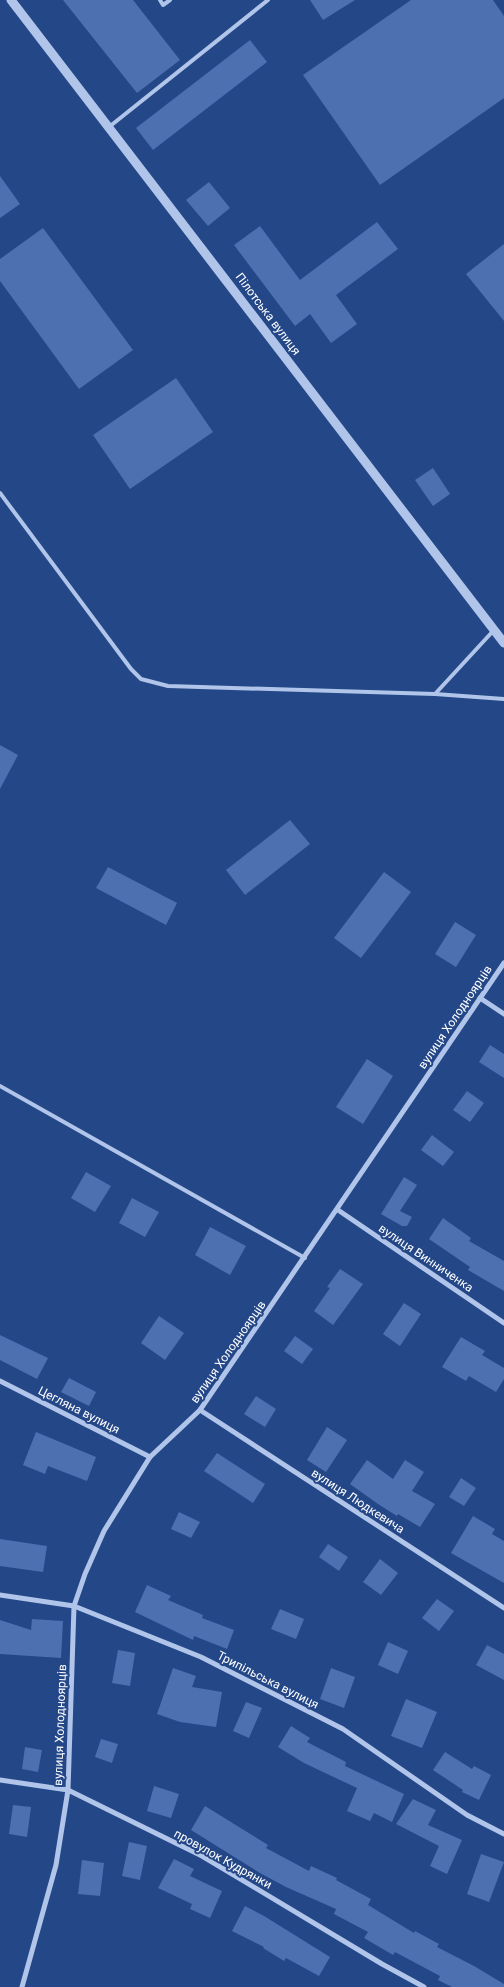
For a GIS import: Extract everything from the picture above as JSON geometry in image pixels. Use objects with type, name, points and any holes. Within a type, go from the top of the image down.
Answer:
[{"type":"street","name":"Пілотська вулиця","points":[[11,0],[504,643]]},
{"type":"street","name":"вулиця Холодноярців","points":[[22,1987],[56,1866],[68,1790],[74,1606],[85,1574],[104,1532],[150,1456],[200,1410],[338,1210],[504,963]]},
{"type":"street","points":[[480,998],[504,1014]]},
{"type":"street","name":"вулиця Винниченка","points":[[338,1210],[504,1323]]},
{"type":"street","name":"Цегляна вулиця","points":[[0,1381],[150,1456]]},
{"type":"street","name":"вулиця Людкевича","points":[[200,1410],[504,1608]]},
{"type":"street","name":"Трипільська вулиця","points":[[0,1595],[74,1606],[201,1657],[343,1729],[467,1815],[504,1834]]},
{"type":"street","name":"провулок Кудрянки","points":[[0,1780],[68,1790],[202,1856],[382,1964],[424,1987]]},
{"type":"lane","points":[[160,0],[164,5],[170,0]]},
{"type":"lane","points":[[109,127],[268,0]]},
{"type":"lane","points":[[0,493],[131,669],[141,678],[168,686],[435,694],[504,699]]},
{"type":"lane","points":[[435,694],[494,630]]},
{"type":"lane","points":[[0,1086],[305,1258]]},
{"type":"building","points":[[63,0],[133,0],[180,60],[137,93]]},
{"type":"building","points":[[310,0],[355,0],[323,20]]},
{"type":"building","points":[[411,0],[493,0],[504,16],[504,98],[380,185],[303,75]]},
{"type":"building","points":[[250,40],[267,62],[153,150],[136,128]]},
{"type":"building","points":[[0,176],[20,204],[0,218]]},
{"type":"building","points":[[209,182],[230,208],[208,226],[186,200]]},
{"type":"building","points":[[377,222],[398,249],[336,295],[357,324],[331,343],[310,314],[295,326],[234,245],[260,226],[300,280]]},
{"type":"building","points":[[43,228],[133,350],[79,389],[0,281],[0,259]]},
{"type":"building","points":[[504,244],[504,321],[466,274]]},
{"type":"building","points":[[176,378],[213,432],[130,489],[93,435]]},
{"type":"building","points":[[433,468],[450,494],[433,506],[415,480]]},
{"type":"building","points":[[0,745],[18,755],[0,789]]},
{"type":"building","points":[[290,820],[310,844],[245,895],[226,870]]},
{"type":"building","points":[[108,867],[177,903],[166,925],[96,888]]},
{"type":"building","points":[[384,872],[411,892],[361,958],[334,938]]},
{"type":"building","points":[[455,922],[476,935],[456,967],[435,954]]},
{"type":"building","points":[[490,1045],[504,1054],[504,1078],[479,1062]]},
{"type":"building","points":[[367,1059],[393,1076],[363,1124],[336,1107]]},
{"type":"building","points":[[467,1091],[484,1103],[470,1122],[453,1110]]},
{"type":"building","points":[[432,1135],[454,1152],[443,1166],[421,1150]]},
{"type":"building","points":[[86,1172],[111,1186],[95,1212],[71,1198]]},
{"type":"building","points":[[404,1177],[417,1185],[400,1211],[412,1217],[407,1226],[402,1226],[381,1214]]},
{"type":"building","points":[[132,1198],[159,1212],[145,1237],[119,1223]]},
{"type":"building","points":[[443,1218],[471,1238],[469,1241],[504,1261],[504,1291],[468,1270],[470,1267],[429,1239]]},
{"type":"building","points":[[210,1227],[246,1246],[230,1275],[195,1255]]},
{"type":"building","points":[[340,1269],[363,1284],[333,1325],[314,1311],[330,1288],[327,1287]]},
{"type":"building","points":[[404,1303],[421,1314],[400,1346],[383,1334]]},
{"type":"building","points":[[159,1316],[184,1333],[165,1360],[141,1343]]},
{"type":"building","points":[[0,1335],[48,1358],[37,1379],[0,1360]]},
{"type":"building","points":[[295,1336],[313,1349],[302,1364],[284,1351]]},
{"type":"building","points":[[461,1337],[485,1351],[482,1355],[504,1368],[504,1379],[496,1392],[469,1376],[466,1381],[442,1367]]},
{"type":"building","points":[[69,1378],[96,1392],[89,1406],[61,1392]]},
{"type":"building","points":[[256,1396],[276,1409],[265,1427],[244,1414]]},
{"type":"building","points":[[327,1427],[347,1440],[326,1472],[307,1460]]},
{"type":"building","points":[[36,1432],[96,1457],[87,1481],[48,1466],[45,1474],[23,1465]]},
{"type":"building","points":[[217,1453],[265,1484],[253,1503],[204,1471]]},
{"type":"building","points":[[367,1460],[393,1479],[405,1460],[424,1472],[412,1491],[435,1504],[420,1527],[398,1514],[397,1516],[350,1484]]},
{"type":"building","points":[[461,1478],[476,1488],[464,1506],[449,1497]]},
{"type":"building","points":[[179,1512],[200,1522],[191,1538],[171,1529]]},
{"type":"building","points":[[473,1516],[495,1529],[492,1534],[504,1541],[504,1583],[451,1553]]},
{"type":"building","points":[[0,1539],[47,1546],[43,1572],[0,1566]]},
{"type":"building","points":[[328,1544],[348,1557],[339,1571],[319,1557]]},
{"type":"building","points":[[380,1559],[398,1573],[381,1595],[363,1582]]},
{"type":"building","points":[[147,1585],[171,1596],[168,1600],[203,1615],[202,1618],[234,1630],[227,1649],[194,1636],[193,1640],[135,1612]]},
{"type":"building","points":[[437,1599],[454,1611],[439,1631],[422,1618]]},
{"type":"building","points":[[280,1609],[304,1619],[296,1639],[271,1629]]},
{"type":"building","points":[[32,1619],[63,1621],[61,1658],[0,1654],[0,1620],[31,1630]]},
{"type":"building","points":[[388,1642],[408,1651],[398,1674],[378,1665]]},
{"type":"building","points":[[487,1645],[504,1654],[504,1680],[476,1665]]},
{"type":"building","points":[[118,1650],[135,1653],[130,1686],[112,1683]]},
{"type":"building","points":[[173,1668],[196,1676],[192,1687],[222,1692],[216,1727],[180,1722],[157,1714]]},
{"type":"building","points":[[331,1668],[355,1677],[344,1708],[320,1699]]},
{"type":"building","points":[[406,1699],[437,1712],[422,1748],[391,1736]]},
{"type":"building","points":[[246,1702],[262,1708],[249,1738],[233,1731]]},
{"type":"building","points":[[291,1726],[310,1738],[307,1742],[346,1762],[345,1766],[404,1794],[392,1822],[374,1813],[370,1821],[347,1811],[357,1788],[304,1763],[278,1747]]},
{"type":"building","points":[[101,1739],[118,1744],[112,1763],[95,1757]]},
{"type":"building","points":[[25,1747],[42,1750],[38,1772],[22,1769]]},
{"type":"building","points":[[445,1752],[472,1769],[474,1766],[491,1775],[479,1800],[462,1792],[463,1790],[433,1770]]},
{"type":"building","points":[[154,1786],[179,1794],[171,1818],[147,1811]]},
{"type":"building","points":[[413,1799],[436,1810],[428,1825],[462,1840],[447,1874],[430,1866],[439,1846],[396,1824]]},
{"type":"building","points":[[13,1805],[31,1807],[27,1837],[9,1834]]},
{"type":"building","points":[[205,1806],[268,1845],[266,1848],[309,1871],[311,1866],[337,1878],[336,1880],[371,1899],[368,1905],[414,1933],[415,1931],[439,1944],[437,1947],[474,1966],[504,1984],[504,1987],[452,1987],[438,1980],[440,1976],[395,1952],[393,1955],[364,1938],[368,1932],[334,1914],[336,1909],[286,1887],[260,1873],[191,1830]]},
{"type":"building","points":[[129,1842],[147,1846],[140,1880],[122,1876]]},
{"type":"building","points":[[481,1854],[504,1862],[489,1902],[467,1894]]},
{"type":"building","points":[[174,1859],[194,1869],[190,1876],[222,1891],[210,1918],[190,1909],[192,1904],[158,1888]]},
{"type":"building","points":[[82,1860],[104,1863],[100,1896],[78,1894]]},
{"type":"building","points":[[245,1906],[330,1957],[319,1976],[286,1958],[284,1961],[264,1947],[232,1931]]}]
